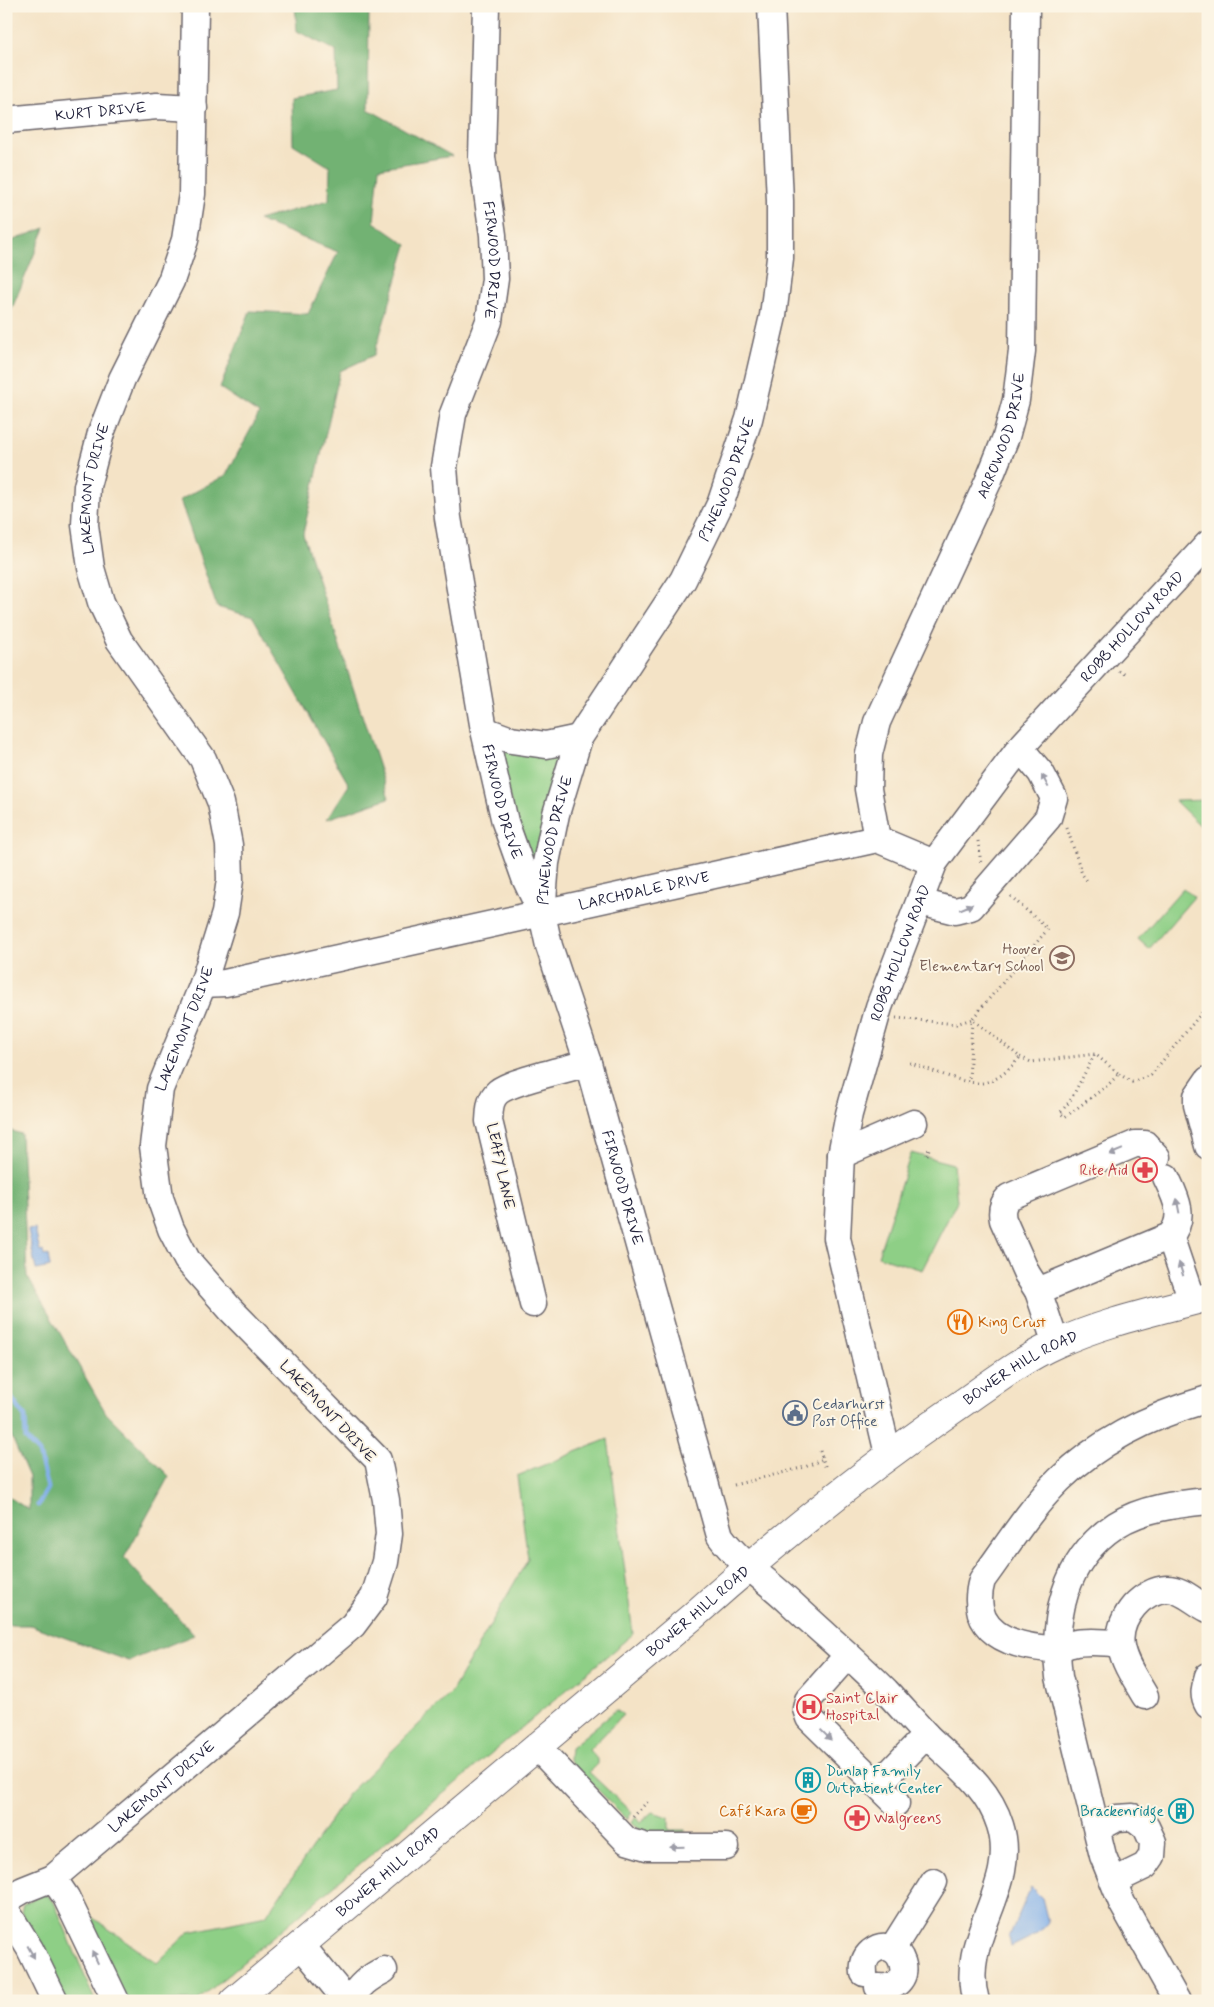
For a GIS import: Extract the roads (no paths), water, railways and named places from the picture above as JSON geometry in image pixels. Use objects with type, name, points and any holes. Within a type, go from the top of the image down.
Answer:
[{"type":"main road","name":"BOWER HILL ROAD","points":[[234,2001],[694,1616],[749,1566],[888,1454],[1018,1365],[1056,1344],[1099,1327],[1200,1299]]},
{"type":"street","name":"LAKEMONT DRIVE","points":[[6,1900],[53,1878],[354,1625],[374,1597],[385,1562],[389,1534],[386,1500],[378,1460],[231,1310],[187,1260],[171,1229],[160,1198],[153,1146],[160,1089],[203,984],[226,913],[230,880],[229,845],[222,803],[203,759],[119,640],[101,602],[88,549],[85,525],[87,486],[101,433],[122,379],[171,281],[185,240],[192,194],[195,6]]},
{"type":"street","name":"FIRWOOD DRIVE","points":[[486,6],[482,157],[494,235],[495,279],[489,321],[453,414],[444,467],[448,518],[484,730],[505,822],[525,878],[542,914],[549,946],[588,1063],[720,1536],[728,1547],[885,1691],[926,1735],[979,1784],[993,1805],[1001,1827],[1005,1852],[1001,1876],[972,1962],[973,1988],[976,2001]]},
{"type":"street","name":"PINEWOOD DRIVE","points":[[542,914],[546,863],[556,814],[579,738],[683,580],[721,502],[749,419],[773,316],[780,258],[780,201],[771,6]]},
{"type":"street","name":"ARROWOOD DRIVE","points":[[877,839],[868,789],[869,754],[877,722],[988,482],[1006,437],[1016,400],[1022,351],[1026,6]]},
{"type":"street","name":"KURT DRIVE","points":[[6,120],[158,106],[194,108]]},
{"type":"street","name":"ROBB HOLLOW ROAD","points":[[888,1454],[837,1238],[841,1154],[849,1114],[879,1007],[934,863],[1020,748],[1208,544]]},
{"type":"street","points":[[484,730],[511,740],[546,745],[579,738]]},
{"type":"street","points":[[920,902],[955,911],[971,907],[1048,818],[1054,798],[1041,773],[1020,748]]},
{"type":"street","points":[[877,839],[934,863]]},
{"type":"street","name":"LARCHDALE DRIVE","points":[[203,984],[226,983],[877,839]]},
{"type":"street","name":"LEAFY LANE","points":[[533,1304],[490,1121],[490,1103],[498,1092],[511,1085],[588,1063]]},
{"type":"street","points":[[1208,1080],[1197,1096],[1197,1105],[1208,1146]]},
{"type":"street","points":[[841,1154],[914,1123]]},
{"type":"street","points":[[1038,1291],[1170,1236],[1180,1214],[1179,1204],[1162,1167],[1145,1144],[1130,1145],[1009,1197],[1005,1202],[1002,1214],[1026,1274],[1038,1291],[1056,1344]]},
{"type":"street","points":[[1170,1236],[1200,1299]]},
{"type":"street","points":[[1119,1642],[1074,1643],[1056,1649],[1016,1643],[1003,1638],[992,1631],[983,1620],[979,1607],[978,1593],[982,1580],[1033,1509],[1060,1480],[1094,1451],[1139,1424],[1164,1412],[1208,1398]]},
{"type":"street","points":[[1177,2001],[1122,1903],[1104,1856],[1059,1677],[1056,1649],[1060,1611],[1069,1583],[1083,1557],[1100,1538],[1117,1524],[1146,1512],[1182,1504],[1208,1501]]},
{"type":"street","points":[[1145,1696],[1126,1662],[1119,1642],[1122,1627],[1129,1613],[1139,1601],[1152,1593],[1168,1589],[1184,1594],[1208,1609]]},
{"type":"street","points":[[847,1656],[808,1700],[806,1709],[809,1718],[896,1803]]},
{"type":"street","points":[[1208,1676],[1204,1692],[1208,1705]]},
{"type":"street","points":[[878,1785],[926,1735]]},
{"type":"street","points":[[537,1747],[647,1847],[726,1847]]},
{"type":"street","points":[[1096,1828],[1117,1818],[1133,1818],[1146,1827],[1153,1842],[1152,1856],[1145,1866],[1114,1881]]},
{"type":"street","points":[[53,1878],[66,1897],[116,2001]]},
{"type":"street","points":[[892,1949],[934,1882]]},
{"type":"street","points":[[6,1910],[30,1949],[55,2001]]},
{"type":"street","points":[[301,1945],[348,2001],[357,1988],[369,1977],[384,1970],[376,1986],[364,1998],[354,2001]]},
{"type":"street","points":[[879,1948],[892,1949],[901,1957],[904,1963],[904,1970],[888,1986],[863,1966],[869,1954],[879,1948]]},
{"type":"water","points":[[35,1229],[40,1252],[43,1251],[44,1256],[48,1255],[50,1267],[36,1270],[28,1230]]},
{"type":"water","points":[[1031,1887],[1042,1898],[1048,1922],[1037,1934],[1011,1947],[1009,1937]]},
{"type":"waterway","points":[[6,1382],[9,1395],[25,1417],[26,1439],[39,1453],[48,1488],[38,1505]]},
{"type":"place","name":"Hoover Elementary School","points":[[1062,958]]},
{"type":"place","name":"Rite Aid","points":[[1145,1170]]},
{"type":"place","name":"King Crust","points":[[960,1322]]},
{"type":"place","name":"Cedarhurst Post Office","points":[[795,1413]]},
{"type":"place","name":"Saint Clair Hospital","points":[[809,1707]]},
{"type":"place","name":"Dunlap Family Outpatient Center","points":[[808,1780]]},
{"type":"place","name":"Café Kara","points":[[804,1811]]},
{"type":"place","name":"Brackenridge","points":[[1181,1811]]},
{"type":"place","name":"Walgreens","points":[[857,1818]]}]
